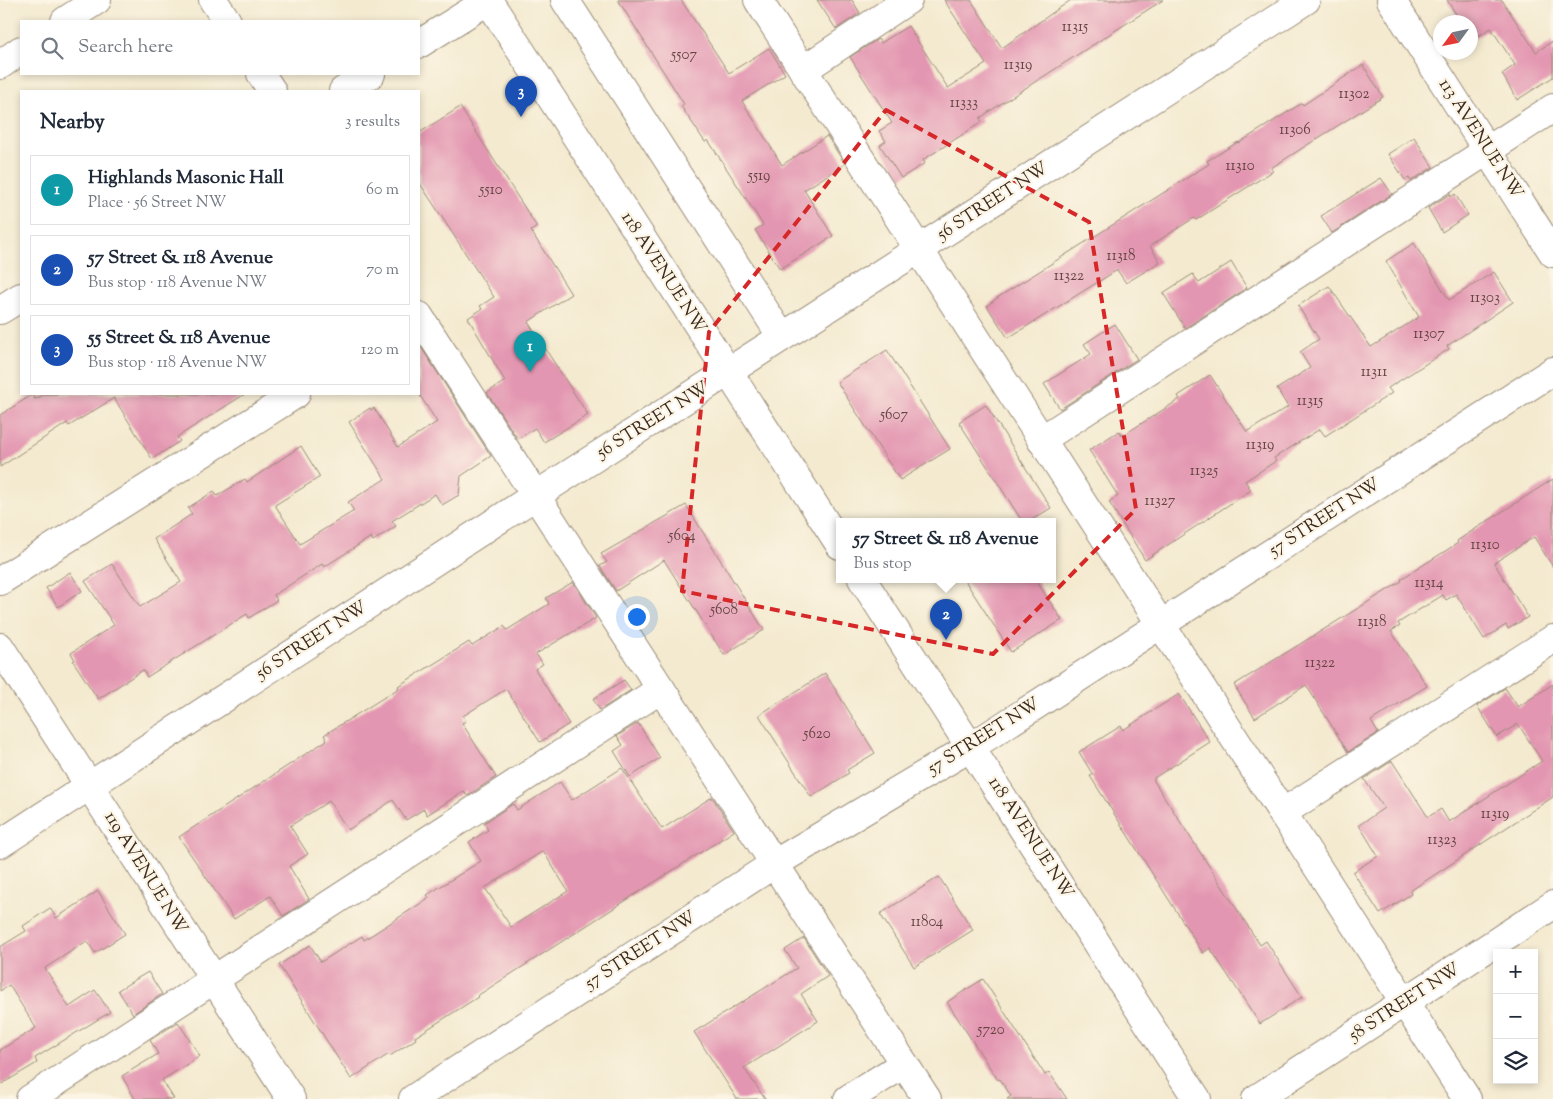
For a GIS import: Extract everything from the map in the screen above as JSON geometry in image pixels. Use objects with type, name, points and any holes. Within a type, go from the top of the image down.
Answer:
[{"type":"street","points":[[67,20],[97,0]]},
{"type":"street","points":[[213,0],[225,20]]},
{"type":"street","points":[[420,43],[489,0]]},
{"type":"street","name":"118 AVENUE NW","points":[[489,0],[836,538]]},
{"type":"street","points":[[565,0],[782,337]]},
{"type":"street","points":[[758,0],[1467,1099]]},
{"type":"street","points":[[803,70],[908,0]]},
{"type":"street","name":"56 STREET NW","points":[[0,844],[535,496],[1306,0]]},
{"type":"street","name":"113 AVENUE NW","points":[[1391,0],[1553,253]]},
{"type":"street","points":[[0,64],[20,51]]},
{"type":"street","points":[[262,75],[271,90]]},
{"type":"street","points":[[345,90],[369,75]]},
{"type":"street","points":[[1042,440],[1553,108]]},
{"type":"street","points":[[0,310],[20,298]]},
{"type":"street","points":[[420,318],[927,1099]]},
{"type":"street","name":"57 STREET NW","points":[[413,1099],[774,864],[971,747],[1553,370]]},
{"type":"street","points":[[0,581],[294,395]]},
{"type":"street","name":"118 AVENUE NW","points":[[865,583],[1197,1099]]},
{"type":"street","points":[[1282,813],[1553,639]]},
{"type":"street","name":"119 AVENUE NW","points":[[0,647],[291,1099]]},
{"type":"street","points":[[30,1099],[214,982],[660,689]]},
{"type":"street","name":"58 STREET NW","points":[[1256,1099],[1553,905]]},
{"type":"street","points":[[848,1099],[904,1064]]},
{"type":"highlighted area","points":[[886,110],[1089,222],[1136,509],[993,654],[682,591],[709,332]]},
{"type":"building","points":[[618,0],[681,0],[729,73],[769,48],[785,74],[742,101],[782,165],[827,136],[845,164],[804,190],[833,236],[780,269],[755,230],[763,225],[708,140],[705,142],[681,106],[684,104]]},
{"type":"building","points":[[817,0],[852,0],[860,13],[836,29]]},
{"type":"building","points":[[944,0],[971,0],[1002,48],[1071,0],[1163,0],[999,105],[980,118],[982,122],[923,160],[925,163],[901,178],[880,145],[886,141],[879,131],[892,123],[850,57],[878,39],[881,43],[908,26],[948,88],[986,64]]},
{"type":"building","points":[[1447,0],[1502,0],[1536,52],[1553,41],[1553,77],[1517,100],[1502,74],[1515,65],[1491,28],[1478,36],[1478,15],[1457,15]]},
{"type":"building","points":[[1363,65],[1383,97],[1271,168],[1273,171],[1196,220],[1194,218],[1150,246],[1160,262],[1126,283],[1117,270],[1008,338],[987,306],[997,298],[1209,164],[1207,161],[1302,103],[1303,105]]},
{"type":"building","points":[[460,107],[537,227],[531,231],[571,294],[528,322],[588,415],[544,442],[535,428],[518,439],[487,393],[505,381],[468,318],[482,309],[480,306],[494,297],[420,184],[420,132]]},
{"type":"building","points":[[1414,137],[1433,167],[1411,181],[1409,178],[1405,180],[1388,154]]},
{"type":"building","points":[[1381,178],[1392,194],[1332,233],[1321,216]]},
{"type":"building","points":[[1450,194],[1451,197],[1455,194],[1468,215],[1442,232],[1428,208]]},
{"type":"building","points":[[1414,243],[1449,300],[1494,272],[1513,302],[1447,346],[1449,349],[1388,388],[1392,393],[1325,436],[1320,429],[1274,458],[1276,461],[1245,481],[1251,490],[1145,560],[1109,502],[1118,496],[1089,450],[1119,431],[1122,436],[1180,399],[1178,396],[1210,375],[1247,432],[1288,407],[1277,389],[1310,368],[1300,352],[1319,339],[1298,306],[1329,286],[1371,347],[1419,317],[1386,261]]},
{"type":"building","points":[[1231,262],[1247,288],[1185,328],[1163,293],[1193,274],[1199,283]]},
{"type":"building","points":[[1115,324],[1137,359],[1060,409],[1044,384],[1091,354],[1084,344]]},
{"type":"building","points":[[420,346],[491,456],[461,476],[459,495],[442,505],[435,494],[392,521],[396,526],[373,541],[371,537],[324,567],[322,564],[274,595],[277,600],[249,618],[247,614],[147,677],[143,670],[98,699],[73,661],[75,660],[71,653],[114,625],[85,581],[112,564],[140,607],[181,582],[154,539],[192,514],[188,508],[214,491],[217,496],[245,479],[247,482],[301,446],[320,477],[275,505],[300,544],[354,511],[348,502],[385,479],[349,422],[370,408],[371,410],[374,408],[398,447],[437,422],[420,395]]},
{"type":"building","points":[[887,350],[950,449],[900,480],[837,382]]},
{"type":"building","points":[[32,395],[35,399],[44,395],[243,395],[177,437],[180,441],[152,459],[114,398],[69,426],[67,423],[0,467],[0,415]]},
{"type":"building","points":[[986,405],[1051,508],[1035,518],[1020,518],[959,422]]},
{"type":"building","points":[[1553,479],[1553,567],[1534,537],[1494,563],[1528,617],[1508,629],[1506,625],[1484,639],[1456,594],[1446,600],[1443,595],[1398,623],[1400,626],[1391,631],[1427,686],[1371,721],[1378,733],[1348,752],[1306,685],[1255,718],[1234,685],[1402,581],[1401,579],[1458,543],[1457,541]]},
{"type":"building","points":[[686,505],[764,630],[724,655],[664,560],[616,591],[600,566],[607,562],[601,554]]},
{"type":"building","points":[[70,572],[82,591],[58,607],[46,588]]},
{"type":"building","points":[[573,582],[596,618],[536,654],[543,664],[535,669],[569,724],[540,742],[506,689],[463,716],[466,721],[462,723],[496,777],[467,796],[464,791],[427,815],[424,809],[406,820],[393,800],[348,830],[329,801],[290,826],[308,854],[289,866],[309,899],[283,916],[270,896],[234,919],[179,837],[327,740],[324,735],[399,688],[398,686],[469,642],[472,646],[504,626],[507,630],[549,604],[546,598]]},
{"type":"building","points":[[967,583],[1038,583],[1062,620],[1011,652]]},
{"type":"building","points":[[825,673],[875,753],[847,770],[849,773],[811,797],[759,715]]},
{"type":"building","points":[[624,680],[631,690],[600,710],[593,699]]},
{"type":"building","points":[[1553,684],[1553,797],[1410,891],[1411,894],[1380,914],[1353,872],[1378,856],[1359,825],[1384,808],[1364,779],[1392,761],[1428,817],[1441,809],[1449,822],[1542,761],[1518,724],[1497,737],[1477,706],[1505,688],[1518,707]]},
{"type":"building","points":[[1179,694],[1210,742],[1154,778],[1154,781],[1260,945],[1266,941],[1302,997],[1260,1024],[1210,948],[1203,953],[1090,776],[1093,775],[1079,752],[1121,726],[1123,730]]},
{"type":"building","points":[[638,723],[660,758],[630,777],[614,751],[623,745],[617,736]]},
{"type":"building","points":[[622,768],[662,829],[712,797],[734,831],[477,996],[390,1056],[389,1054],[351,1079],[279,965],[310,945],[321,962],[362,936],[364,940],[429,898],[427,895],[481,861],[469,842],[488,830],[484,823],[513,804],[517,810],[560,782],[572,800]],"holes":[[[543,851],[568,891],[511,927],[485,888]]]},
{"type":"building","points":[[939,877],[973,930],[914,967],[880,914]]},
{"type":"building","points":[[98,891],[125,934],[95,953],[87,941],[45,968],[69,1007],[95,990],[110,1012],[35,1058],[37,1063],[0,1085],[0,1050],[36,1028],[9,985],[0,991],[0,947],[26,931],[23,926],[50,908],[56,918]]},
{"type":"building","points":[[804,938],[828,976],[801,994],[818,1021],[744,1068],[765,1099],[737,1099],[694,1032],[797,968],[785,950]]},
{"type":"building","points":[[148,972],[162,994],[133,1014],[118,990]]},
{"type":"building","points":[[983,979],[1045,1075],[1049,1072],[1067,1099],[1007,1099],[1011,1096],[1000,1079],[998,1080],[947,1002]]},
{"type":"building","points":[[178,1022],[200,1056],[162,1080],[174,1099],[135,1099],[122,1076],[158,1054],[150,1040]]},
{"type":"place","name":"55 Street & 118 Avenue","points":[[521,117]]},
{"type":"place","name":"Highlands Masonic Hall","points":[[530,372]]},
{"type":"place","name":"57 Street & 118 Avenue","points":[[946,640]]}]
